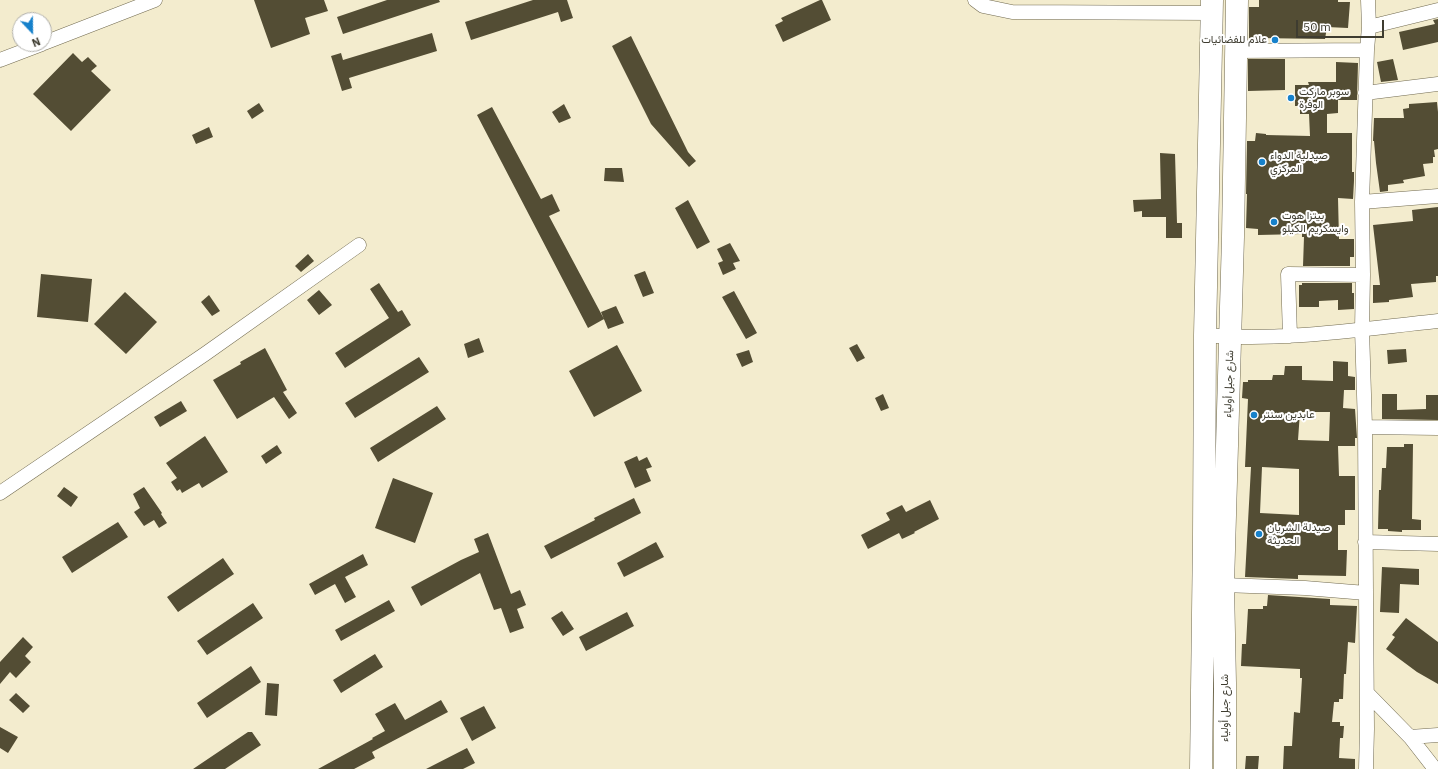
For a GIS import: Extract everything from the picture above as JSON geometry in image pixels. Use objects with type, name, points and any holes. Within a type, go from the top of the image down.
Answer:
[{"type":"main road","name":"شارع جبل أولياء","points":[[1225,769],[1223,585],[1230,338],[1233,145],[1237,51],[1236,0]]},
{"type":"main road","name":"شارع جبل أولياء","points":[[1201,769],[1204,535],[1204,335],[1212,7]]},
{"type":"street","points":[[52,40],[155,0]]},
{"type":"street","points":[[975,0],[983,6],[1012,12],[1034,6],[1212,7]]},
{"type":"street","points":[[1366,769],[1367,693],[1365,427],[1362,329],[1362,202],[1365,93],[1369,28],[1368,0]]},
{"type":"street","points":[[1369,28],[1438,10]]},
{"type":"street","points":[[1237,51],[1367,50]]},
{"type":"street","points":[[0,60],[22,52]]},
{"type":"street","points":[[1365,93],[1438,84]]},
{"type":"street","points":[[1362,202],[1438,196]]},
{"type":"street","points":[[0,493],[198,358],[359,245]]},
{"type":"street","points":[[1290,336],[1288,274],[1363,275]]},
{"type":"street","points":[[1204,335],[1230,338],[1290,336],[1438,321]]},
{"type":"street","points":[[1365,427],[1438,428]]},
{"type":"street","points":[[1365,542],[1438,544]]},
{"type":"street","points":[[1223,585],[1306,588],[1366,593]]},
{"type":"street","points":[[1367,693],[1410,737],[1435,769]]},
{"type":"street","points":[[1410,737],[1438,735]]},
{"type":"building","points":[[254,0],[324,0],[328,11],[305,18],[310,34],[271,48]]},
{"type":"building","points":[[387,0],[439,0],[440,2],[343,34],[337,17]]},
{"type":"building","points":[[533,0],[567,0],[573,18],[561,22],[558,12],[471,40],[465,22]]},
{"type":"building","points":[[822,0],[831,20],[783,42],[775,25],[783,21],[781,18]]},
{"type":"building","points":[[1259,0],[1338,0],[1338,2],[1350,2],[1348,28],[1327,27],[1325,39],[1257,38],[1256,42],[1249,42],[1249,7],[1259,7]]},
{"type":"building","points":[[1438,19],[1438,42],[1403,50],[1399,32],[1435,24],[1433,20]]},
{"type":"building","points":[[432,33],[437,51],[349,78],[352,88],[342,91],[331,56],[341,53],[343,60]]},
{"type":"building","points":[[631,36],[688,152],[696,161],[689,167],[651,124],[612,46]]},
{"type":"building","points":[[73,53],[82,62],[88,57],[97,66],[91,71],[111,90],[71,131],[33,94]]},
{"type":"building","points":[[1248,59],[1285,59],[1285,90],[1248,91]]},
{"type":"building","points":[[1393,59],[1398,80],[1381,82],[1377,62]]},
{"type":"building","points":[[1336,62],[1358,63],[1357,100],[1338,100],[1338,113],[1327,114],[1327,133],[1352,133],[1352,172],[1354,172],[1353,199],[1338,198],[1339,239],[1354,239],[1354,257],[1350,257],[1350,266],[1303,266],[1304,237],[1302,237],[1302,234],[1258,235],[1258,229],[1246,228],[1247,141],[1255,141],[1256,133],[1266,135],[1310,136],[1309,114],[1300,114],[1300,106],[1295,106],[1295,85],[1309,85],[1308,82],[1336,82]]},
{"type":"building","points":[[1437,102],[1438,149],[1434,150],[1435,157],[1433,157],[1433,163],[1423,164],[1425,176],[1403,180],[1404,183],[1388,185],[1388,191],[1380,192],[1373,141],[1374,118],[1404,118],[1403,109],[1409,108],[1409,104]]},
{"type":"building","points":[[259,103],[264,111],[252,119],[247,111]]},
{"type":"building","points":[[564,104],[571,118],[559,123],[552,112]]},
{"type":"building","points":[[492,107],[541,199],[552,194],[560,211],[549,216],[604,319],[588,328],[477,115]]},
{"type":"building","points":[[209,127],[213,137],[196,144],[192,135]]},
{"type":"building","points":[[1160,153],[1175,154],[1177,223],[1182,223],[1182,238],[1166,238],[1166,217],[1142,217],[1142,211],[1134,212],[1133,200],[1161,199]]},
{"type":"building","points":[[605,168],[622,168],[624,182],[604,181]]},
{"type":"building","points":[[688,200],[710,242],[697,249],[675,208]]},
{"type":"building","points":[[1438,207],[1438,276],[1436,276],[1436,282],[1411,284],[1413,297],[1389,300],[1389,302],[1373,303],[1373,285],[1380,285],[1373,225],[1413,221],[1412,210]]},
{"type":"building","points":[[730,243],[740,261],[733,263],[736,269],[723,275],[718,263],[723,261],[717,249]]},
{"type":"building","points":[[308,254],[314,261],[301,272],[295,266]]},
{"type":"building","points":[[645,271],[654,293],[643,297],[634,275]]},
{"type":"building","points":[[41,274],[92,279],[88,322],[37,317]]},
{"type":"building","points":[[379,283],[398,312],[402,310],[411,325],[345,368],[335,353],[389,318],[370,289]]},
{"type":"building","points":[[1302,283],[1352,283],[1352,293],[1354,293],[1354,309],[1338,310],[1338,300],[1319,301],[1319,307],[1299,307],[1299,285],[1302,285]]},
{"type":"building","points":[[319,290],[332,305],[319,315],[307,300]]},
{"type":"building","points":[[734,291],[757,333],[746,339],[722,297]]},
{"type":"building","points":[[125,292],[157,322],[126,354],[94,324]]},
{"type":"building","points":[[209,295],[220,311],[212,316],[201,302]]},
{"type":"building","points":[[616,306],[624,323],[608,329],[601,312]]},
{"type":"building","points":[[479,338],[484,352],[468,358],[464,344]]},
{"type":"building","points":[[857,344],[865,358],[857,362],[849,348]]},
{"type":"building","points":[[617,345],[642,391],[594,417],[569,371]]},
{"type":"building","points":[[265,348],[287,390],[283,392],[297,413],[289,419],[274,397],[237,419],[213,380]]},
{"type":"building","points":[[1406,349],[1407,362],[1388,364],[1387,350]]},
{"type":"building","points":[[749,350],[753,362],[742,367],[736,354]]},
{"type":"building","points":[[419,357],[429,372],[355,418],[345,403]]},
{"type":"building","points":[[1333,361],[1348,362],[1348,376],[1355,377],[1355,390],[1344,390],[1343,408],[1355,409],[1357,438],[1355,438],[1355,446],[1338,446],[1339,476],[1355,476],[1355,510],[1345,510],[1345,525],[1338,525],[1338,550],[1347,550],[1346,576],[1298,575],[1298,579],[1245,577],[1251,467],[1245,467],[1248,399],[1242,398],[1243,382],[1248,382],[1248,380],[1272,380],[1273,375],[1284,375],[1285,366],[1302,366],[1302,380],[1333,381]],"holes":[[[1300,412],[1330,412],[1329,441],[1298,440]],[[1262,467],[1299,469],[1299,515],[1260,513]]]},
{"type":"building","points":[[883,394],[889,408],[881,411],[875,398]]},
{"type":"building","points":[[1382,394],[1397,394],[1397,410],[1426,409],[1426,395],[1438,395],[1438,420],[1382,419]]},
{"type":"building","points":[[181,401],[187,411],[160,427],[154,417]]},
{"type":"building","points":[[437,406],[446,419],[378,462],[370,448]]},
{"type":"building","points":[[205,436],[228,472],[202,488],[199,483],[182,493],[180,489],[177,491],[171,482],[177,478],[166,463]]},
{"type":"building","points":[[1404,444],[1413,444],[1412,519],[1421,520],[1421,530],[1402,530],[1402,532],[1388,531],[1388,529],[1378,529],[1379,490],[1381,490],[1382,468],[1386,468],[1387,447],[1404,447]]},
{"type":"building","points":[[277,445],[282,453],[266,464],[261,456]]},
{"type":"building","points":[[637,456],[639,461],[647,457],[652,467],[646,469],[651,481],[635,488],[624,462]]},
{"type":"building","points":[[393,478],[433,493],[415,543],[375,528]]},
{"type":"building","points":[[64,487],[78,497],[71,507],[57,496]]},
{"type":"building","points":[[144,487],[167,523],[159,528],[154,520],[144,526],[134,512],[140,508],[133,494]]},
{"type":"building","points":[[634,498],[641,513],[551,559],[544,546]]},
{"type":"building","points":[[930,500],[939,519],[902,539],[899,533],[868,549],[861,535],[890,520],[886,513],[902,505],[906,512]]},
{"type":"building","points":[[118,522],[128,537],[72,573],[62,557]]},
{"type":"building","points":[[488,533],[511,594],[520,590],[526,605],[517,609],[524,628],[510,633],[501,608],[494,610],[480,573],[421,606],[411,587],[479,552],[474,539]]},
{"type":"building","points":[[656,542],[664,557],[624,577],[617,563]]},
{"type":"building","points":[[363,554],[368,565],[345,577],[356,597],[345,603],[335,584],[315,595],[309,584]]},
{"type":"building","points":[[223,558],[234,574],[178,612],[167,597]]},
{"type":"building","points":[[1382,567],[1419,569],[1419,585],[1400,584],[1399,613],[1380,612]]},
{"type":"building","points":[[1268,595],[1330,599],[1330,605],[1357,606],[1355,643],[1348,642],[1343,699],[1339,699],[1339,702],[1334,702],[1332,722],[1340,722],[1340,726],[1344,726],[1343,738],[1340,738],[1339,758],[1355,759],[1355,769],[1283,769],[1284,746],[1292,746],[1294,712],[1300,713],[1302,678],[1300,678],[1300,669],[1241,666],[1242,644],[1246,644],[1248,609],[1263,609],[1263,606],[1267,606]]},
{"type":"building","points":[[389,600],[395,611],[341,641],[335,630]]},
{"type":"building","points":[[253,603],[263,618],[207,655],[197,641]]},
{"type":"building","points":[[562,611],[574,629],[563,636],[551,618]]},
{"type":"building","points":[[627,612],[634,626],[586,651],[579,637]]},
{"type":"building","points":[[1406,618],[1438,642],[1438,684],[1417,672],[1386,649],[1395,637],[1392,635]]},
{"type":"building","points":[[23,637],[33,647],[25,656],[31,662],[16,678],[10,672],[0,684],[0,662]]},
{"type":"building","points":[[375,654],[383,667],[341,693],[333,680]]},
{"type":"building","points":[[251,666],[261,682],[207,718],[197,703]]},
{"type":"building","points":[[267,683],[279,684],[277,716],[265,715]]},
{"type":"building","points":[[16,693],[30,706],[23,713],[9,700]]},
{"type":"building","points":[[441,700],[448,712],[372,752],[375,758],[354,769],[318,769],[385,731],[375,714],[395,703],[405,720]]},
{"type":"building","points":[[484,706],[496,728],[472,741],[460,718]]},
{"type":"building","points":[[0,727],[18,737],[8,753],[0,748]]},
{"type":"building","points":[[248,732],[252,732],[261,745],[225,769],[193,769]]},
{"type":"building","points":[[467,748],[475,763],[463,769],[426,769]]},
{"type":"building","points":[[1246,756],[1259,756],[1258,769],[1245,769]]},
{"type":"place","name":"علام للفضائيات","points":[[1275,40]]},
{"type":"place","name":"سوبر ماركت الوفرة","points":[[1291,98]]},
{"type":"place","name":"صيدلية الدواء المركزي","points":[[1262,162]]},
{"type":"place","name":"بيتزا هوت وايسكريم الكيلو","points":[[1274,222]]},
{"type":"place","name":"عابدين سنتر","points":[[1254,415]]},
{"type":"place","name":"صيدلة الشريان الحديثة","points":[[1259,534]]}]
